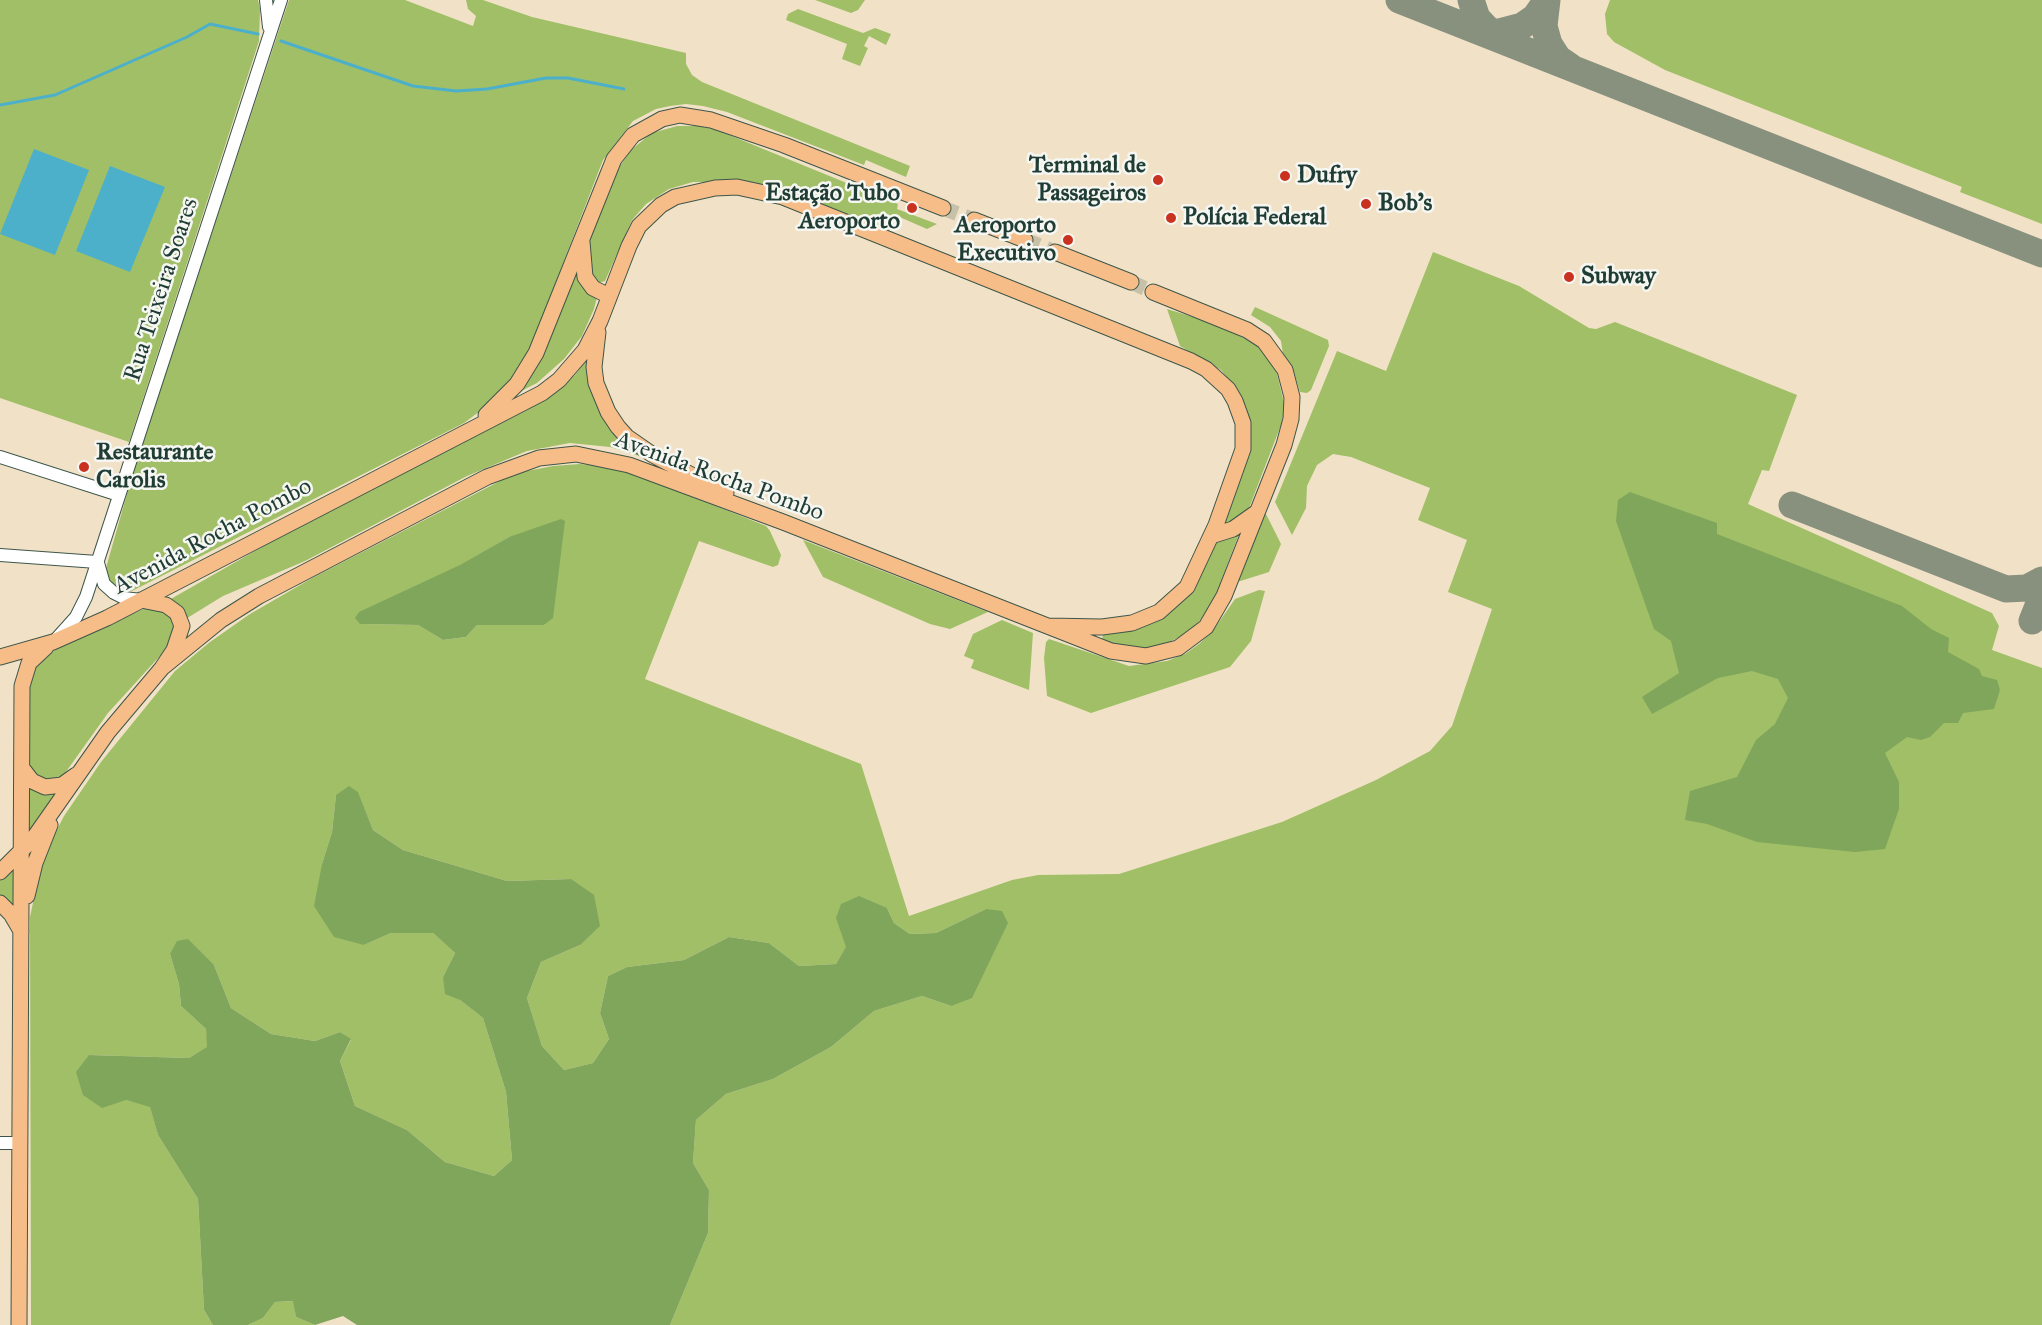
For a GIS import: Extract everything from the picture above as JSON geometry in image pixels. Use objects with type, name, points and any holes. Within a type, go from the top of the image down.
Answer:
[{"type":"main road","name":"Avenida Rocha Pombo","points":[[456,435],[505,399],[528,367],[542,340],[606,173],[622,147],[649,125],[680,115],[711,120],[784,145],[943,208]]},
{"type":"main road","name":"Avenida Rocha Pombo","points":[[53,642],[141,600],[456,435],[524,403],[559,380],[585,350],[600,321],[628,246],[639,226],[661,205],[675,197],[715,188],[737,187],[794,201],[1173,354],[1206,369],[1217,378],[1236,401],[1245,436],[1239,462],[1211,536],[1187,587],[1159,612],[1119,625],[1048,626]]},
{"type":"main road","points":[[974,220],[1025,240]]},
{"type":"main road","points":[[582,236],[585,277],[593,288],[609,296]]},
{"type":"main road","points":[[1055,252],[1131,282]]},
{"type":"main road","name":"Avenida Rocha Pombo","points":[[162,668],[221,620],[259,596],[487,477],[539,458],[576,454],[610,459],[783,522],[1129,656],[1163,654],[1178,648],[1206,627],[1215,614],[1284,445],[1291,418],[1292,397],[1285,370],[1264,341],[1247,330],[1153,292]]},
{"type":"main road","points":[[600,321],[595,356],[596,383],[608,412],[627,437],[653,455],[783,522]]},
{"type":"main road","points":[[1211,536],[1233,529],[1257,512]]},
{"type":"main road","points":[[0,872],[21,852],[58,806],[108,732],[162,668],[180,637],[180,618],[166,604],[141,600]]},
{"type":"main road","points":[[0,657],[53,642]]},
{"type":"main road","name":"Rua Teixeira Soares","points":[[19,1325],[22,686],[25,671],[34,657],[53,642]]},
{"type":"main road","points":[[22,768],[32,781],[45,787],[62,784],[78,774]]},
{"type":"main road","name":"Rua Teixeira Soares","points":[[21,931],[35,863],[58,806]]},
{"type":"main road","points":[[0,903],[11,914],[21,931]]},
{"type":"street","name":"Rua Teixeira Soares","points":[[266,0],[270,31]]},
{"type":"street","name":"Rua Teixeira Soares","points":[[53,642],[82,608],[281,0]]},
{"type":"street","points":[[0,457],[119,495]]},
{"type":"street","points":[[0,555],[97,562],[104,584],[114,593],[124,598],[141,600]]},
{"type":"street","points":[[0,1143],[20,1143]]},
{"type":"green space","points":[[0,0],[258,0],[259,41],[129,442],[0,398]]},
{"type":"green space","points":[[289,0],[405,0],[473,26],[476,16],[468,9],[466,0],[483,0],[532,17],[686,53],[686,64],[692,75],[702,82],[910,166],[906,177],[866,160],[864,165],[727,112],[703,106],[686,104],[656,109],[633,121],[603,160],[522,369],[492,402],[464,423],[132,591],[122,591],[110,583],[106,568],[134,469]]},
{"type":"green space","points":[[815,0],[865,0],[858,10],[851,13]]},
{"type":"green space","points":[[1610,0],[2042,0],[2042,224],[1960,192],[1962,187],[1665,70],[1614,42],[1607,34],[1605,14]]},
{"type":"green space","points":[[798,9],[863,33],[875,28],[891,34],[886,45],[869,36],[864,46],[868,48],[860,66],[842,59],[847,44],[786,20],[788,14]]},
{"type":"green space","points":[[677,126],[698,126],[717,130],[898,204],[897,209],[937,224],[927,229],[895,215],[889,231],[747,182],[693,182],[669,189],[646,204],[632,220],[605,281],[598,283],[591,276],[587,261],[590,239],[620,166],[631,150],[652,133]]},
{"type":"green space","points":[[1433,252],[1519,286],[1589,328],[1596,329],[1615,322],[1797,395],[1769,471],[1762,470],[1748,504],[1992,613],[1999,626],[1992,650],[2042,668],[2042,1325],[670,1325],[708,1233],[709,1190],[693,1163],[696,1120],[726,1094],[773,1079],[831,1047],[874,1011],[922,996],[951,1006],[986,909],[936,933],[910,934],[894,923],[887,908],[846,948],[836,964],[799,966],[769,943],[729,937],[684,960],[627,967],[608,976],[600,1013],[609,1039],[593,1063],[564,1070],[542,1046],[527,998],[541,962],[580,945],[571,879],[507,881],[403,850],[373,830],[358,793],[336,795],[332,832],[322,864],[364,945],[391,933],[433,933],[455,953],[443,977],[460,1000],[483,1018],[506,1092],[512,1160],[494,1176],[445,1162],[407,1130],[355,1106],[340,1061],[351,1040],[340,1032],[315,1041],[271,1034],[231,1008],[214,965],[170,954],[179,984],[181,1006],[206,1029],[208,1047],[189,1058],[89,1055],[126,1100],[150,1106],[158,1135],[198,1199],[204,1310],[213,1325],[31,1325],[30,917],[38,879],[46,851],[64,816],[101,762],[175,671],[210,642],[250,614],[314,577],[502,480],[527,471],[580,464],[608,467],[636,474],[766,526],[781,555],[778,565],[773,567],[699,541],[645,679],[861,764],[909,916],[1012,880],[1038,875],[1119,874],[1282,822],[1376,780],[1430,751],[1452,726],[1492,609],[1448,592],[1467,540],[1418,520],[1430,488],[1351,457],[1333,454],[1317,465],[1307,486],[1306,508],[1292,535],[1275,502],[1337,351],[1386,371]],"holes":[[[509,537],[545,625],[477,625],[466,637],[443,640],[418,625],[361,624]]]},
{"type":"green space","points":[[577,265],[597,297],[582,336],[564,359],[537,383],[519,392]]},
{"type":"green space","points":[[1255,307],[1328,340],[1329,346],[1311,390],[1307,393],[1300,392],[1294,372],[1283,354],[1281,341],[1270,327],[1251,315]]},
{"type":"green space","points":[[1167,309],[1219,325],[1257,345],[1276,370],[1285,407],[1281,425],[1212,604],[1192,631],[1163,645],[1136,650],[1102,642],[1103,632],[1183,600],[1250,435],[1248,414],[1240,393],[1221,370],[1180,346]]},
{"type":"green space","points":[[588,358],[594,387],[646,458],[610,447],[570,443],[527,451],[467,476],[305,561],[223,596],[184,620],[169,600],[327,510],[558,389],[575,375]]},
{"type":"green space","points":[[1630,492],[1717,523],[1717,534],[1902,606],[1931,629],[1949,638],[1948,652],[1979,669],[1982,676],[1997,680],[2000,690],[1994,709],[1963,713],[1958,723],[1944,723],[1930,737],[1921,740],[1907,737],[1885,753],[1899,782],[1899,809],[1885,849],[1855,852],[1757,842],[1707,824],[1685,820],[1690,791],[1737,777],[1756,740],[1775,724],[1788,698],[1778,679],[1752,671],[1718,678],[1652,714],[1642,697],[1679,673],[1671,641],[1654,629],[1616,521],[1618,500]]},
{"type":"green space","points":[[1264,510],[1281,544],[1269,572],[1234,583]]},
{"type":"green space","points":[[561,519],[565,521],[553,618],[544,625],[477,625],[466,637],[443,640],[418,625],[360,624],[355,618],[359,612],[460,565],[509,537]]},
{"type":"green space","points":[[803,540],[988,612],[950,629],[930,624],[823,577]]},
{"type":"green space","points":[[1259,590],[1265,591],[1251,641],[1230,667],[1091,713],[1047,696],[1044,658],[1046,642],[1049,639],[1129,666],[1167,661],[1185,654],[1199,644],[1212,632],[1235,599]]},
{"type":"green space","points":[[148,607],[167,610],[176,622],[169,646],[108,713],[63,776],[57,780],[46,781],[38,778],[29,766],[26,677],[51,651]]},
{"type":"green space","points":[[1002,620],[1033,633],[1029,690],[971,668],[974,660],[964,656],[973,634]]},
{"type":"green space","points":[[349,786],[358,792],[373,830],[403,850],[507,881],[571,879],[594,895],[600,926],[580,945],[541,962],[527,998],[542,1046],[564,1070],[593,1063],[609,1039],[600,1013],[608,976],[627,967],[684,960],[729,937],[769,943],[799,966],[836,964],[846,947],[836,918],[841,904],[859,896],[887,908],[894,923],[910,934],[936,933],[986,909],[1002,911],[1008,923],[972,998],[951,1006],[922,996],[874,1011],[831,1047],[773,1079],[726,1094],[696,1120],[693,1163],[709,1190],[708,1233],[670,1325],[357,1325],[343,1316],[315,1325],[296,1317],[293,1301],[275,1302],[263,1318],[248,1325],[213,1325],[204,1310],[198,1199],[158,1135],[150,1107],[126,1100],[102,1108],[83,1095],[76,1072],[89,1055],[189,1058],[207,1047],[206,1029],[181,1006],[179,984],[170,954],[177,941],[188,939],[214,965],[231,1008],[271,1034],[315,1041],[340,1032],[351,1039],[340,1061],[355,1106],[407,1130],[445,1162],[494,1176],[512,1160],[506,1092],[483,1018],[460,1000],[445,994],[443,977],[455,953],[433,933],[391,933],[364,945],[334,937],[314,906],[322,864],[332,832],[336,795]]},
{"type":"green space","points":[[26,787],[43,794],[58,793],[29,833]]},
{"type":"green space","points":[[15,868],[14,908],[0,895],[0,879]]},
{"type":"green space","points":[[294,1301],[296,1317],[315,1325],[248,1325],[263,1318],[275,1302]]},
{"type":"water","points":[[34,149],[89,170],[55,255],[0,234]]},
{"type":"water","points":[[110,166],[165,187],[130,272],[76,251]]},
{"type":"waterway","points":[[0,105],[55,95],[187,37],[210,24],[258,34]]},
{"type":"waterway","points":[[281,41],[413,86],[456,91],[487,89],[546,78],[568,78],[624,89]]},
{"type":"taxiway","points":[[1399,0],[2042,254]]},
{"type":"taxiway","points":[[1471,0],[1477,18],[1494,36]]},
{"type":"taxiway","points":[[1547,0],[1544,26],[1549,44],[1558,58],[1571,67]]},
{"type":"taxiway","points":[[1482,31],[1499,32],[1522,26],[1535,17],[1547,0]]},
{"type":"taxiway","points":[[1792,505],[2006,589],[2027,588],[2042,580]]},
{"type":"taxiway","points":[[2032,621],[2042,596]]},
{"type":"tunnel","points":[[943,208],[974,220]]},
{"type":"tunnel","points":[[1025,240],[1055,252]]},
{"type":"tunnel","points":[[1131,282],[1153,292]]},
{"type":"place","name":"Dufry","points":[[1285,176]]},
{"type":"place","name":"Terminal de Passageiros","points":[[1158,180]]},
{"type":"place","name":"Bob's","points":[[1366,204]]},
{"type":"place","name":"Estação Tubo Aeroporto","points":[[912,208]]},
{"type":"place","name":"Polícia Federal","points":[[1171,218]]},
{"type":"place","name":"Aeroporto Executivo","points":[[1068,240]]},
{"type":"place","name":"Subway","points":[[1569,277]]},
{"type":"place","name":"Restaurante Carolis","points":[[84,467]]}]
